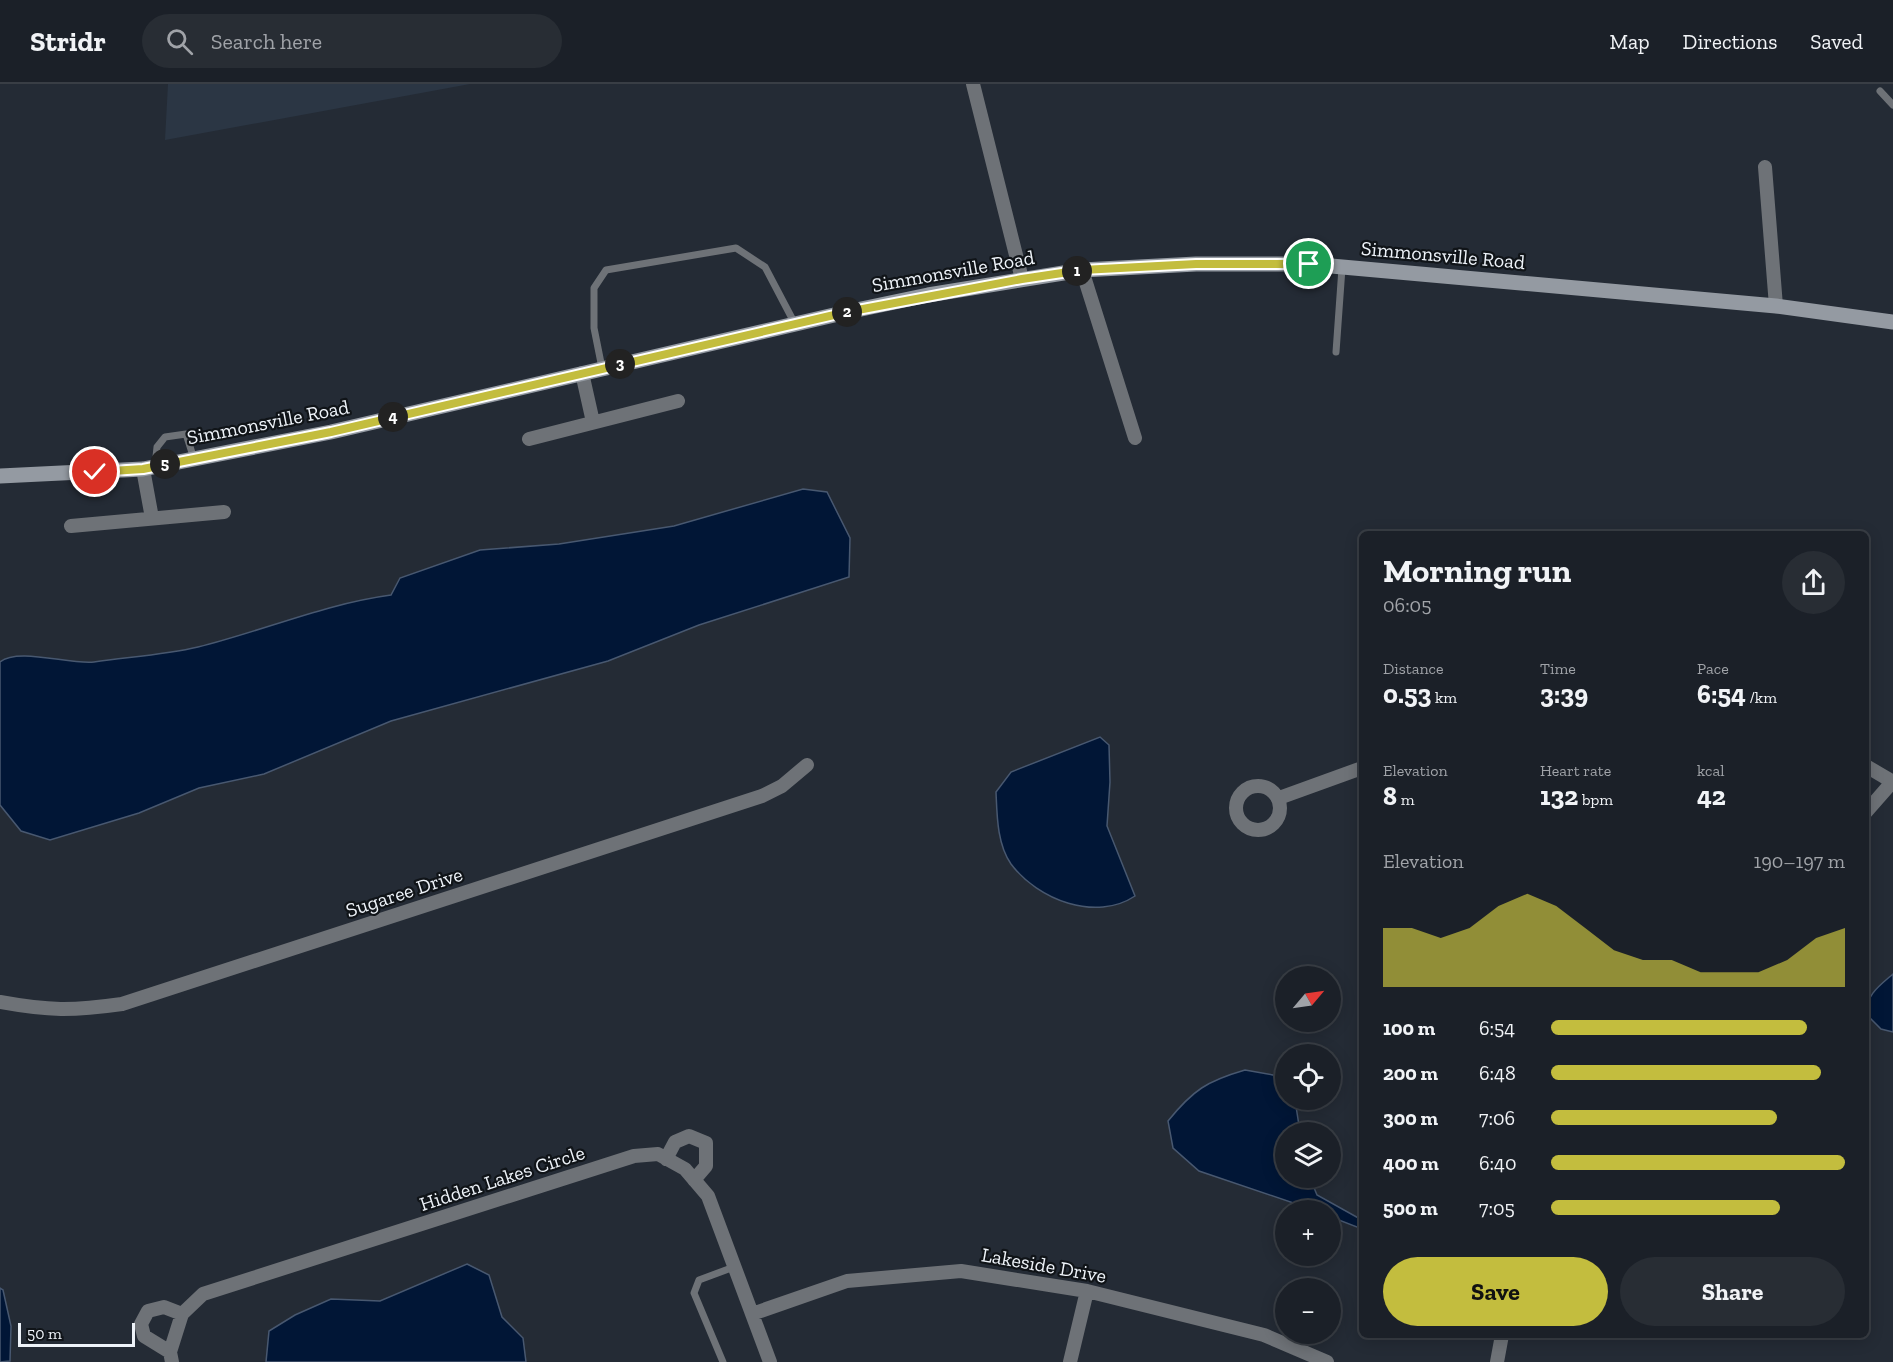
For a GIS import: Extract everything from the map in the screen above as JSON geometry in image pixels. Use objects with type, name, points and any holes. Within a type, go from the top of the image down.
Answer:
[{"type":"street","points":[[973,84],[1022,279]]},
{"type":"street","points":[[1765,167],[1776,306]]},
{"type":"street","name":"Simmonsville Road","points":[[0,476],[149,467],[194,459],[331,432],[928,295],[1082,270],[1196,264],[1309,264],[1776,306],[1893,322]]},
{"type":"street","points":[[1082,270],[1135,438]]},
{"type":"street","points":[[582,373],[593,422]]},
{"type":"street","points":[[529,439],[678,401]]},
{"type":"street","points":[[149,467],[152,518]]},
{"type":"street","points":[[71,526],[224,512]]},
{"type":"street","name":"Sugaree Drive","points":[[0,1002],[44,1010],[74,1010],[122,1004],[762,796],[782,786],[807,765]]},
{"type":"street","points":[[1869,768],[1893,781],[1869,809]]},
{"type":"street","points":[[1279,798],[1359,769]]},
{"type":"street","points":[[666,1159],[675,1142],[689,1136],[706,1143],[706,1166],[694,1180]]},
{"type":"street","name":"Hidden Lakes Circle","points":[[171,1357],[182,1314],[203,1294],[634,1156],[657,1154],[685,1169],[708,1196],[768,1362]]},
{"type":"street","name":"Lakeside Drive","points":[[752,1314],[847,1281],[961,1271],[1087,1291],[1264,1335],[1327,1362]]},
{"type":"street","points":[[1070,1362],[1087,1291]]},
{"type":"street","points":[[171,1357],[144,1336],[141,1324],[148,1311],[164,1307],[182,1314]]},
{"type":"street","points":[[1497,1362],[1501,1338]]},
{"type":"lane","points":[[1880,91],[1893,105]]},
{"type":"lane","points":[[602,368],[594,328],[594,288],[606,270],[736,248],[765,267],[795,324]]},
{"type":"lane","points":[[1336,352],[1342,267]]},
{"type":"lane","points":[[149,467],[157,447],[165,437],[186,434],[194,459]]},
{"type":"lane","points":[[723,1362],[694,1293],[699,1280],[734,1267]]},
{"type":"shaded area","points":[[168,84],[470,84],[165,140]]},
{"type":"water","points":[[803,489],[827,492],[850,538],[849,577],[699,625],[608,661],[391,721],[264,774],[199,788],[139,813],[50,840],[21,831],[0,805],[0,662],[8,658],[31,656],[94,662],[185,650],[318,611],[391,595],[400,578],[480,550],[559,544],[674,526]]},
{"type":"water","points":[[1100,737],[1109,745],[1110,782],[1107,826],[1135,896],[1120,904],[1086,907],[1052,897],[1036,888],[1011,864],[1000,838],[996,792],[1011,772]]},
{"type":"water","points":[[1893,974],[1893,1032],[1881,1029],[1869,1017],[1869,999],[1878,987]]},
{"type":"water","points":[[1245,1070],[1273,1075],[1275,1077],[1275,1110],[1297,1110],[1298,1122],[1275,1122],[1275,1188],[1314,1188],[1317,1195],[1326,1200],[1285,1200],[1199,1171],[1173,1148],[1168,1121],[1193,1094],[1211,1083]]},
{"type":"water","points":[[1341,1208],[1359,1218],[1359,1228],[1341,1221]]},
{"type":"water","points":[[467,1264],[489,1275],[502,1317],[523,1338],[526,1362],[266,1362],[269,1331],[295,1315],[331,1299],[380,1301]]},
{"type":"water","points":[[0,1288],[3,1290],[11,1326],[10,1361],[0,1362]]},
{"type":"route","points":[[95,472],[143,469],[331,432],[928,295],[1082,270],[1196,264],[1309,264]]}]
